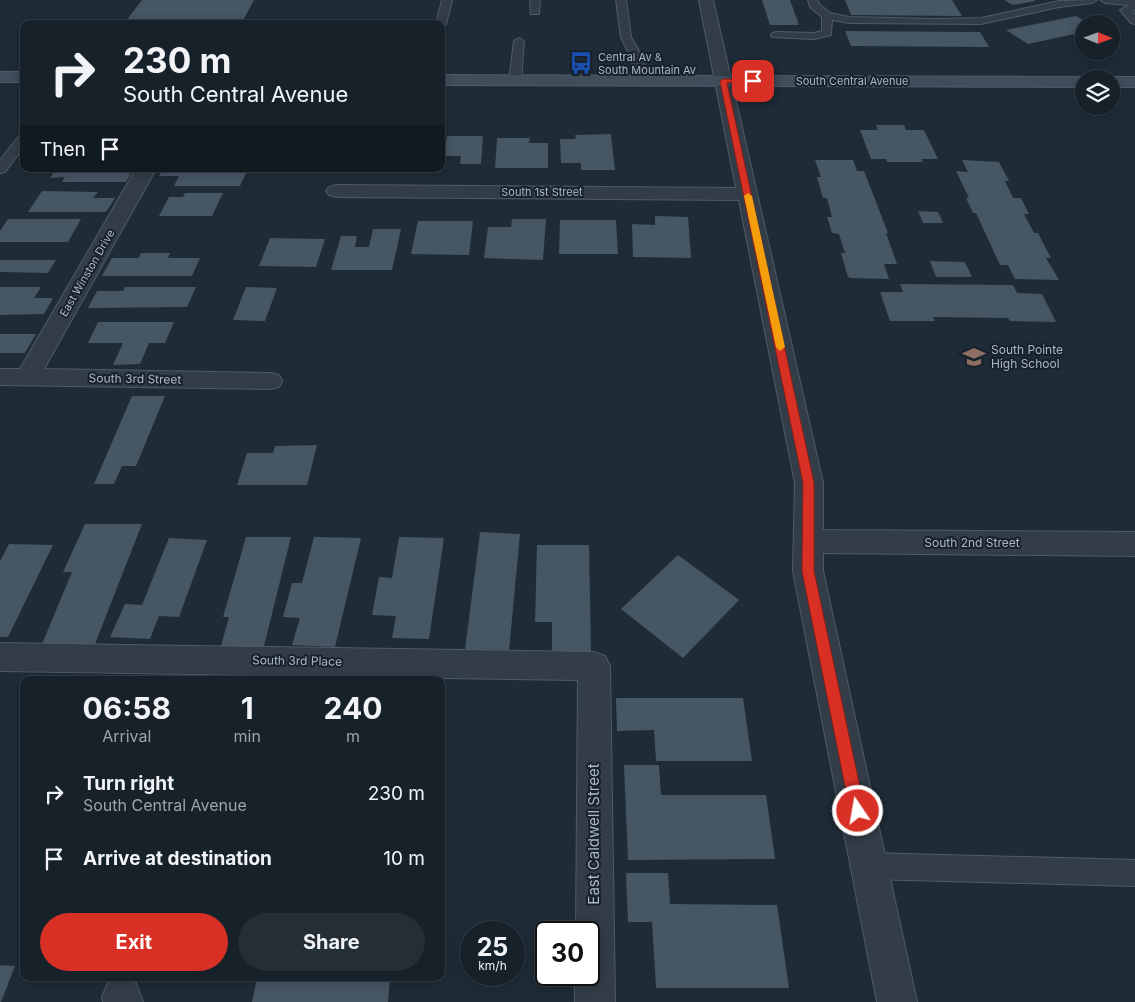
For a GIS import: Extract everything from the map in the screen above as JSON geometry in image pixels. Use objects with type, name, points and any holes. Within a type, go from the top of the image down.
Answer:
[{"type":"main road","points":[[0,77],[20,77]]},
{"type":"main road","name":"South Central Avenue","points":[[445,80],[1075,82]]},
{"type":"main road","points":[[1120,82],[1135,82]]},
{"type":"street","points":[[706,0],[809,483],[808,571],[897,1002]]},
{"type":"street","name":"East Winston Drive","points":[[27,378],[144,172]]},
{"type":"street","name":"South 1st Street","points":[[336,191],[747,194]]},
{"type":"street","name":"South 3rd Street","points":[[0,377],[270,381]]},
{"type":"street","name":"South 2nd Street","points":[[808,541],[1135,544]]},
{"type":"street","name":"South 3rd Place","points":[[0,657],[594,666]]},
{"type":"street","name":"East Caldwell Street","points":[[594,666],[595,1002]]},
{"type":"lane","points":[[442,20],[447,0]]},
{"type":"lane","points":[[535,0],[535,12]]},
{"type":"lane","points":[[620,0],[626,37],[638,60],[640,81]]},
{"type":"lane","points":[[812,0],[814,5],[827,16],[848,20],[981,21],[1059,4],[1092,0]]},
{"type":"lane","points":[[1105,0],[1134,3]]},
{"type":"lane","points":[[1134,3],[1125,10],[1135,21]]},
{"type":"lane","points":[[776,35],[814,36],[827,33],[827,16]]},
{"type":"lane","points":[[515,81],[519,41]]},
{"type":"lane","points":[[0,169],[20,143]]},
{"type":"lane","points":[[869,866],[1135,873]]},
{"type":"building","points":[[142,0],[254,0],[243,20],[127,20]]},
{"type":"building","points":[[762,0],[790,0],[799,25],[770,25]]},
{"type":"building","points":[[845,0],[952,0],[962,16],[851,15]]},
{"type":"building","points":[[1004,0],[1035,0],[1035,1],[1013,5]]},
{"type":"building","points":[[1075,16],[1075,34],[1028,44],[1006,30]]},
{"type":"building","points":[[845,31],[980,32],[989,47],[851,46]]},
{"type":"building","points":[[876,125],[904,125],[906,130],[924,130],[938,159],[921,159],[923,162],[887,162],[886,159],[871,159],[860,130],[878,130]]},
{"type":"building","points":[[611,134],[615,170],[581,170],[581,163],[561,163],[560,139],[576,139],[575,135]]},
{"type":"building","points":[[447,136],[483,136],[481,164],[460,164],[461,156],[445,156],[445,140],[447,140]]},
{"type":"building","points":[[497,138],[530,138],[529,143],[548,143],[548,168],[495,168]]},
{"type":"building","points":[[815,160],[853,160],[857,171],[864,171],[888,233],[886,233],[897,264],[884,264],[889,279],[848,277],[841,253],[845,253],[839,234],[832,233],[827,217],[832,217],[827,198],[823,198],[817,177],[821,177]]},
{"type":"building","points":[[962,160],[999,162],[1009,181],[1005,181],[1013,198],[1021,198],[1029,214],[1024,214],[1034,233],[1038,233],[1051,258],[1046,258],[1059,280],[1015,279],[1008,265],[1000,265],[976,213],[973,213],[966,198],[969,198],[956,171],[968,172]]},
{"type":"building","points":[[54,172],[132,172],[126,182],[62,182],[65,177],[50,178]]},
{"type":"building","points":[[161,172],[247,172],[240,186],[174,186],[179,176],[159,176]]},
{"type":"building","points":[[42,191],[98,192],[93,198],[115,198],[106,212],[28,212]]},
{"type":"building","points":[[185,193],[223,193],[212,216],[159,216],[169,197],[183,197]]},
{"type":"building","points":[[918,211],[938,212],[943,223],[923,223]]},
{"type":"building","points":[[655,216],[688,217],[691,258],[633,257],[632,224],[655,225]]},
{"type":"building","points":[[8,219],[81,219],[68,242],[0,242],[0,231]]},
{"type":"building","points":[[512,219],[546,219],[543,260],[484,258],[488,227],[511,227]]},
{"type":"building","points":[[560,220],[616,220],[618,254],[559,254]]},
{"type":"building","points":[[418,221],[473,221],[469,255],[411,254]]},
{"type":"building","points":[[373,229],[401,229],[392,270],[331,270],[341,236],[357,236],[355,247],[369,247]]},
{"type":"building","points":[[270,238],[325,239],[316,267],[259,266]]},
{"type":"building","points":[[141,253],[170,253],[168,258],[200,258],[192,276],[102,276],[112,258],[139,258]]},
{"type":"building","points":[[0,260],[56,260],[48,273],[0,272]]},
{"type":"building","points":[[930,261],[965,262],[972,277],[936,277]]},
{"type":"building","points":[[900,284],[1013,285],[1017,293],[1042,294],[1056,322],[1010,321],[1008,318],[933,317],[935,321],[890,321],[880,292],[903,292]]},
{"type":"building","points":[[0,287],[41,287],[34,298],[53,298],[44,314],[0,315]]},
{"type":"building","points":[[125,287],[196,287],[187,307],[88,308],[97,291],[123,291]]},
{"type":"building","points":[[246,287],[277,288],[265,321],[233,320]]},
{"type":"building","points":[[98,322],[174,322],[165,343],[149,343],[140,364],[113,365],[123,343],[88,343]]},
{"type":"building","points":[[0,334],[36,334],[25,353],[0,353]]},
{"type":"building","points":[[132,396],[165,396],[136,466],[122,466],[114,484],[94,484]]},
{"type":"building","points":[[317,445],[307,485],[237,485],[247,453],[273,453],[275,446]]},
{"type":"building","points":[[85,524],[142,524],[95,644],[42,644],[72,572],[63,572]]},
{"type":"building","points":[[480,532],[520,534],[509,651],[465,650]]},
{"type":"building","points":[[246,537],[291,537],[264,646],[221,646],[229,617],[223,617]]},
{"type":"building","points":[[314,537],[361,538],[335,647],[292,645],[300,618],[283,617],[292,583],[302,583]]},
{"type":"building","points":[[399,537],[444,538],[429,639],[392,638],[396,616],[372,615],[379,577],[392,578]]},
{"type":"building","points":[[169,538],[207,540],[179,617],[159,616],[150,639],[110,637],[125,604],[142,605]]},
{"type":"building","points":[[9,544],[53,545],[8,637],[0,637],[0,561]]},
{"type":"building","points":[[537,545],[589,545],[591,652],[552,651],[552,622],[535,622]]},
{"type":"building","points":[[678,555],[739,600],[683,658],[621,609]]},
{"type":"building","points":[[616,698],[743,698],[752,761],[656,761],[654,730],[617,731]]},
{"type":"building","points":[[624,765],[659,765],[661,795],[766,795],[775,859],[628,860]]},
{"type":"building","points":[[626,873],[668,873],[670,904],[777,905],[789,988],[656,988],[652,922],[628,922]]},
{"type":"building","points":[[0,965],[15,966],[1,1002],[0,1002]]},
{"type":"building","points":[[256,981],[390,981],[388,1002],[252,1002]]},
{"type":"slow traffic","points":[[748,196],[780,347]]},
{"type":"place","name":"Central Av & South Mountain Av","points":[[581,63]]},
{"type":"place","name":"South Pointe High School","points":[[974,357]]},
{"type":"route","points":[[753,81],[723,81],[809,483],[808,571],[858,811]]}]
